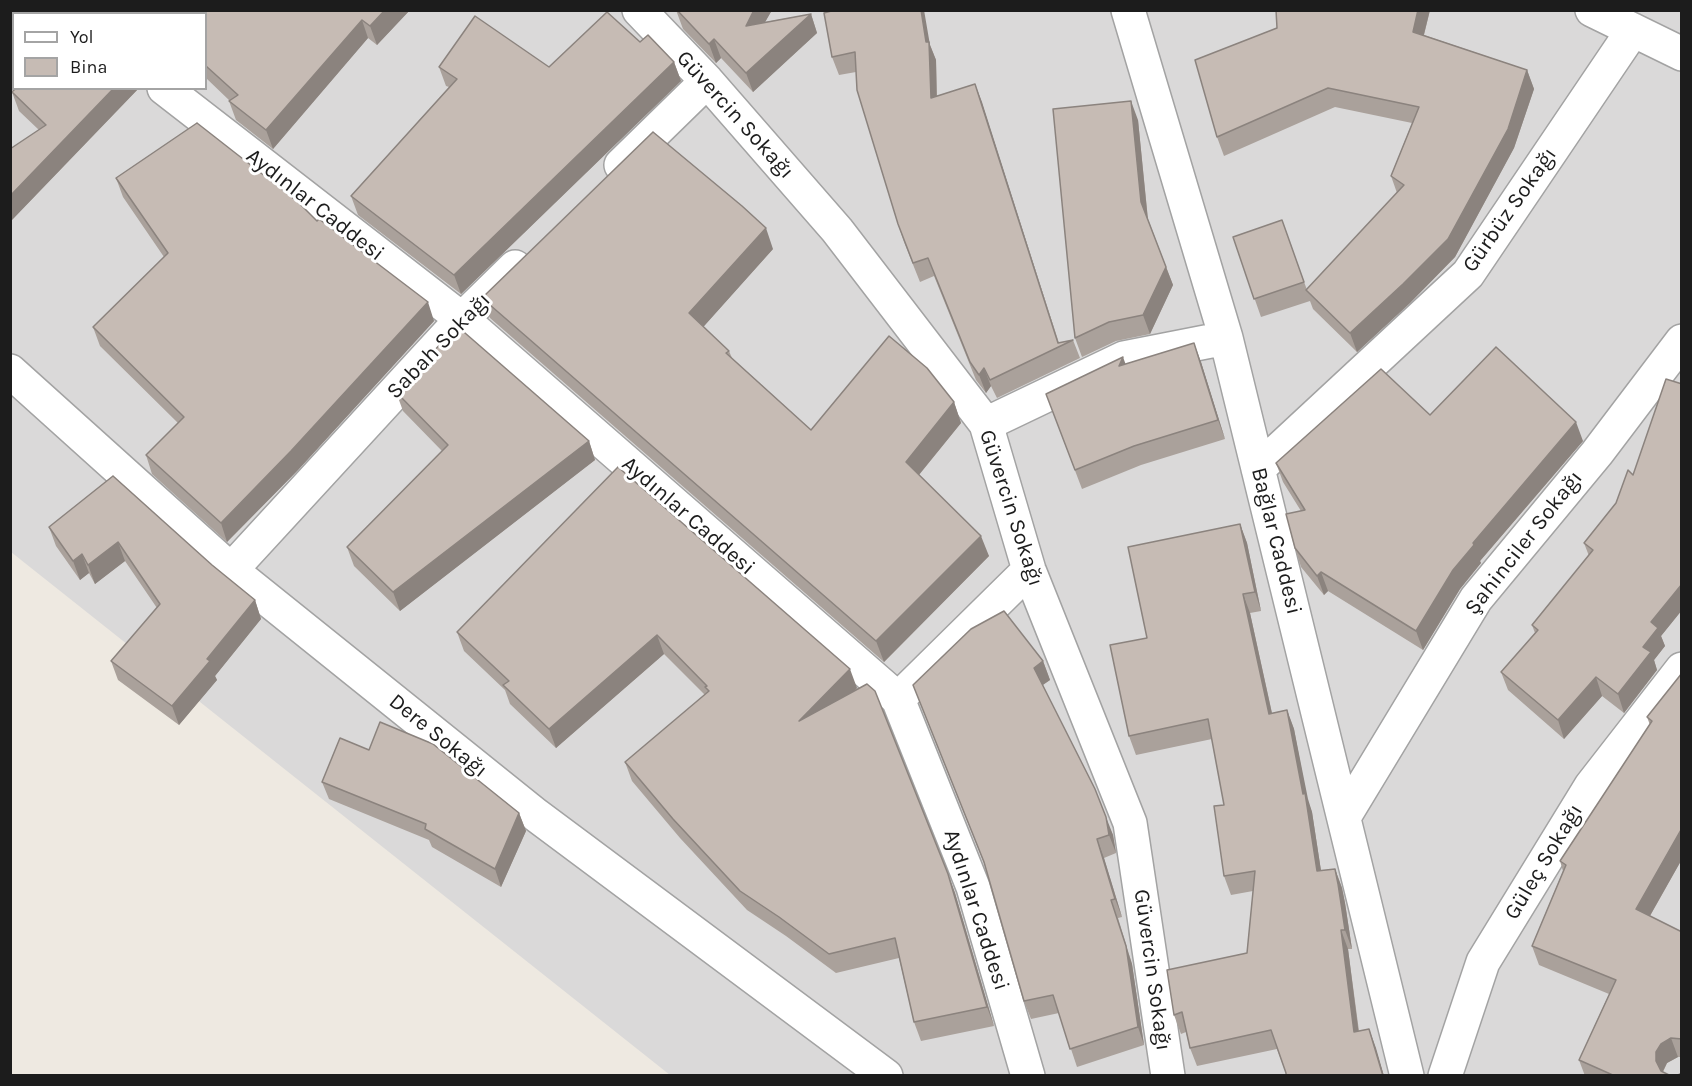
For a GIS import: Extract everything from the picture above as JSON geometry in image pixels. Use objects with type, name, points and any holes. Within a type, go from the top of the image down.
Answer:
[{"type":"street","name":"Güvercin Sokağı","points":[[639,10],[707,81],[837,230],[986,424],[1029,570],[1130,823],[1168,1076]]},
{"type":"street","name":"Bağlar Caddesi","points":[[1128,10],[1226,338],[1407,1076]]},
{"type":"street","points":[[1592,10],[1682,54]]},
{"type":"street","name":"Gürbüz Sokağı","points":[[1258,468],[1467,274],[1632,30]]},
{"type":"street","points":[[597,188],[707,81]]},
{"type":"street","name":"Aydınlar Caddesi","points":[[167,90],[462,319],[898,699],[973,886],[1028,1076]]},
{"type":"street","name":"Sabah Sokağı","points":[[231,570],[462,319],[538,245]]},
{"type":"street","points":[[986,424],[1124,358],[1226,338]]},
{"type":"street","name":"Şahinciler Sokağı","points":[[1344,817],[1476,599],[1597,453],[1682,341]]},
{"type":"street","name":"Dere Sokağı","points":[[10,371],[231,570],[536,815],[886,1076]]},
{"type":"street","points":[[898,699],[1029,570]]},
{"type":"street","name":"Güleç Sokağı","points":[[1444,1076],[1483,962],[1591,786],[1682,669]]},
{"type":"shaded area","points":[[10,11],[1681,11],[1681,1075],[670,1075],[11,552]]},
{"type":"building","points":[[91,10],[385,10],[370,26],[362,20],[266,130],[229,101],[238,95],[207,67],[207,12],[90,12]]},
{"type":"building","points":[[677,10],[754,10],[746,26],[811,14],[746,73],[714,39],[709,44]]},
{"type":"building","points":[[835,10],[921,10],[926,42],[929,42],[931,98],[975,84],[1058,343],[1073,340],[990,380],[984,368],[979,375],[970,362],[928,258],[913,263],[898,224],[857,90],[855,52],[832,57],[824,13]]},
{"type":"building","points":[[1276,10],[1418,10],[1413,32],[1527,70],[1508,129],[1448,239],[1350,333],[1306,290],[1404,185],[1391,176],[1419,107],[1328,88],[1217,137],[1195,60],[1277,28]]},
{"type":"building","points":[[607,12],[640,42],[648,35],[674,62],[454,275],[351,196],[457,79],[439,67],[475,16],[549,67]]},
{"type":"building","points":[[14,90],[112,90],[10,196],[10,149],[46,125],[12,92]]},
{"type":"building","points":[[1131,101],[1141,202],[1166,267],[1143,315],[1109,322],[1075,338],[1053,109]]},
{"type":"building","points":[[197,123],[298,202],[317,221],[319,219],[428,302],[291,451],[221,523],[146,455],[184,417],[93,327],[168,253],[116,178]]},
{"type":"building","points":[[653,132],[766,228],[689,313],[729,351],[726,353],[811,430],[889,336],[927,368],[954,402],[906,462],[981,536],[876,641],[482,298]]},
{"type":"building","points":[[1282,220],[1304,282],[1254,299],[1233,237]]},
{"type":"building","points":[[457,326],[589,441],[393,592],[347,547],[448,445],[396,392]]},
{"type":"building","points":[[1194,343],[1218,420],[1134,446],[1075,470],[1046,394],[1123,357],[1119,366]]},
{"type":"building","points":[[1496,347],[1576,422],[1473,543],[1474,545],[1453,570],[1416,631],[1321,572],[1317,576],[1295,548],[1286,514],[1305,510],[1276,463],[1381,369],[1430,415]]},
{"type":"building","points":[[1666,379],[1682,384],[1682,584],[1651,622],[1658,628],[1643,647],[1651,652],[1618,694],[1596,677],[1558,720],[1501,672],[1538,630],[1532,625],[1593,550],[1584,543],[1616,503],[1628,470],[1633,475]]},
{"type":"building","points":[[618,467],[850,669],[799,721],[867,684],[875,691],[948,874],[987,1007],[914,1022],[895,938],[829,954],[740,891],[673,819],[625,762],[709,691],[705,687],[707,686],[657,635],[549,729],[503,685],[509,681],[457,632]]},
{"type":"building","points":[[113,476],[212,565],[255,600],[207,659],[210,661],[172,706],[111,661],[160,604],[118,542],[88,565],[82,554],[73,561],[49,527]]},
{"type":"building","points":[[1240,524],[1255,592],[1243,594],[1269,714],[1287,710],[1303,794],[1305,793],[1317,871],[1335,869],[1345,930],[1341,930],[1354,1032],[1369,1029],[1383,1076],[1286,1076],[1271,1030],[1190,1048],[1182,1012],[1174,1015],[1167,970],[1247,953],[1255,871],[1224,876],[1214,806],[1224,805],[1208,719],[1129,736],[1110,645],[1147,638],[1128,547]]},
{"type":"building","points":[[1004,611],[1043,661],[1034,668],[1095,789],[1106,817],[1109,835],[1097,839],[1115,899],[1111,900],[1126,946],[1138,1027],[1070,1049],[1053,995],[1024,1001],[984,862],[913,685],[971,629]]},
{"type":"building","points":[[1682,673],[1682,828],[1636,909],[1682,932],[1682,1039],[1671,1038],[1661,1044],[1656,1052],[1656,1061],[1661,1071],[1669,1075],[1682,1073],[1682,1076],[1615,1076],[1579,1060],[1616,980],[1532,946],[1566,865],[1560,861],[1652,721],[1647,717]]},
{"type":"building","points":[[380,722],[433,744],[519,813],[495,869],[425,829],[426,824],[322,782],[340,738],[369,750]]}]
